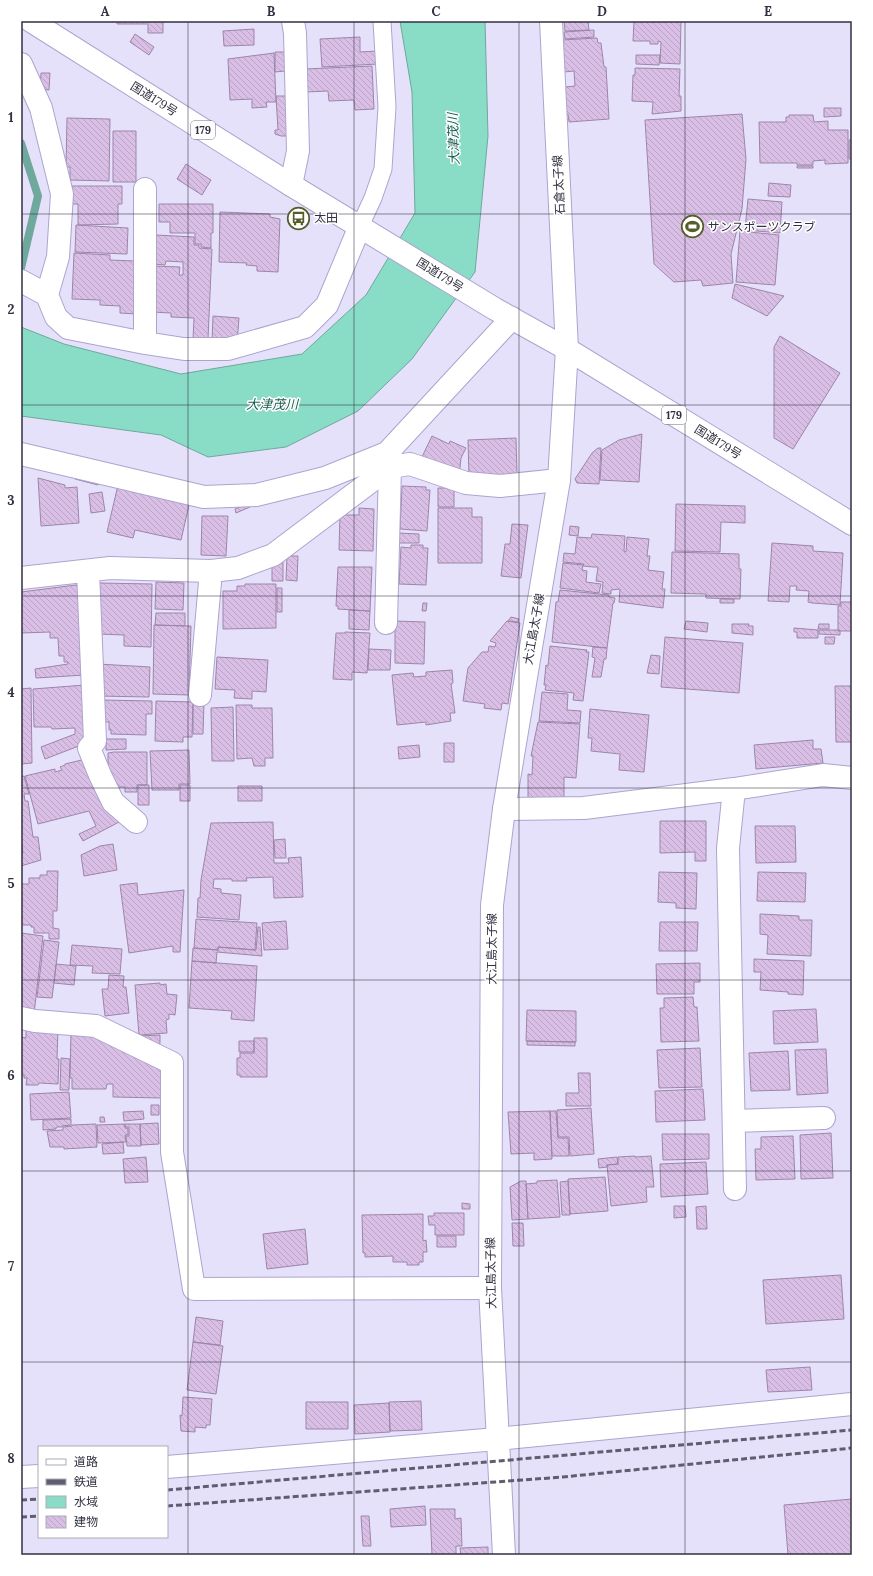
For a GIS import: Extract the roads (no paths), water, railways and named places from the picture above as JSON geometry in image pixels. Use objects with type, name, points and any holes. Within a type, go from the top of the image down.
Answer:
[{"type":"main road","name":"国道179号","points":[[30,21],[291,185],[503,313],[567,349],[852,524]]},
{"type":"main road","points":[[291,185],[298,151],[294,33],[292,21]]},
{"type":"main road","name":"石倉太子線","points":[[551,21],[567,349]]},
{"type":"main road","points":[[21,64],[41,108],[62,194],[58,257],[47,295],[56,317],[68,328],[184,349],[228,349],[305,327],[327,305],[368,231]]},
{"type":"main road","points":[[145,189],[145,343]]},
{"type":"main road","points":[[21,281],[47,295]]},
{"type":"main road","points":[[21,578],[110,568],[211,572],[238,568],[273,555],[389,460],[503,313]]},
{"type":"main road","name":"大江島太子線","points":[[504,1555],[490,1288],[492,906],[504,809],[559,480],[567,349]]},
{"type":"main road","points":[[21,454],[204,497],[256,495],[326,478],[389,460],[410,464],[466,483],[500,486],[559,480]]},
{"type":"main road","points":[[386,623],[389,460]]},
{"type":"main road","points":[[88,570],[95,741],[90,748],[100,775],[113,802],[136,822]]},
{"type":"main road","points":[[200,695],[211,572]]},
{"type":"main road","points":[[504,809],[584,808],[734,789],[823,775],[852,778]]},
{"type":"main road","points":[[734,789],[728,848],[735,1189]]},
{"type":"main road","points":[[21,1018],[96,1026],[172,1063],[172,1152],[194,1289],[490,1288]]},
{"type":"main road","points":[[734,1121],[824,1118]]},
{"type":"main road","points":[[168,1467],[497,1439],[852,1404]]},
{"type":"main road","points":[[21,1476],[38,1476]]},
{"type":"lane","points":[[368,231],[373,198],[383,169],[387,108],[382,21]]},
{"type":"water","name":"大津茂川","points":[[400,21],[485,21],[488,136],[475,272],[412,359],[358,411],[286,447],[208,457],[161,435],[21,416],[21,327],[64,344],[181,374],[302,354],[366,295],[415,213],[412,92]]},
{"type":"waterway","points":[[21,143],[38,196],[21,268]]},
{"type":"railway","points":[[168,1490],[852,1430]]},
{"type":"railway","points":[[168,1506],[563,1477],[852,1448]]},
{"type":"railway","points":[[21,1500],[38,1499]]},
{"type":"railway","points":[[21,1517],[38,1516]]},
{"type":"place","name":"太田","points":[[298,218]]},
{"type":"place","name":"サンスポーツクラブ","points":[[692,227]]}]
